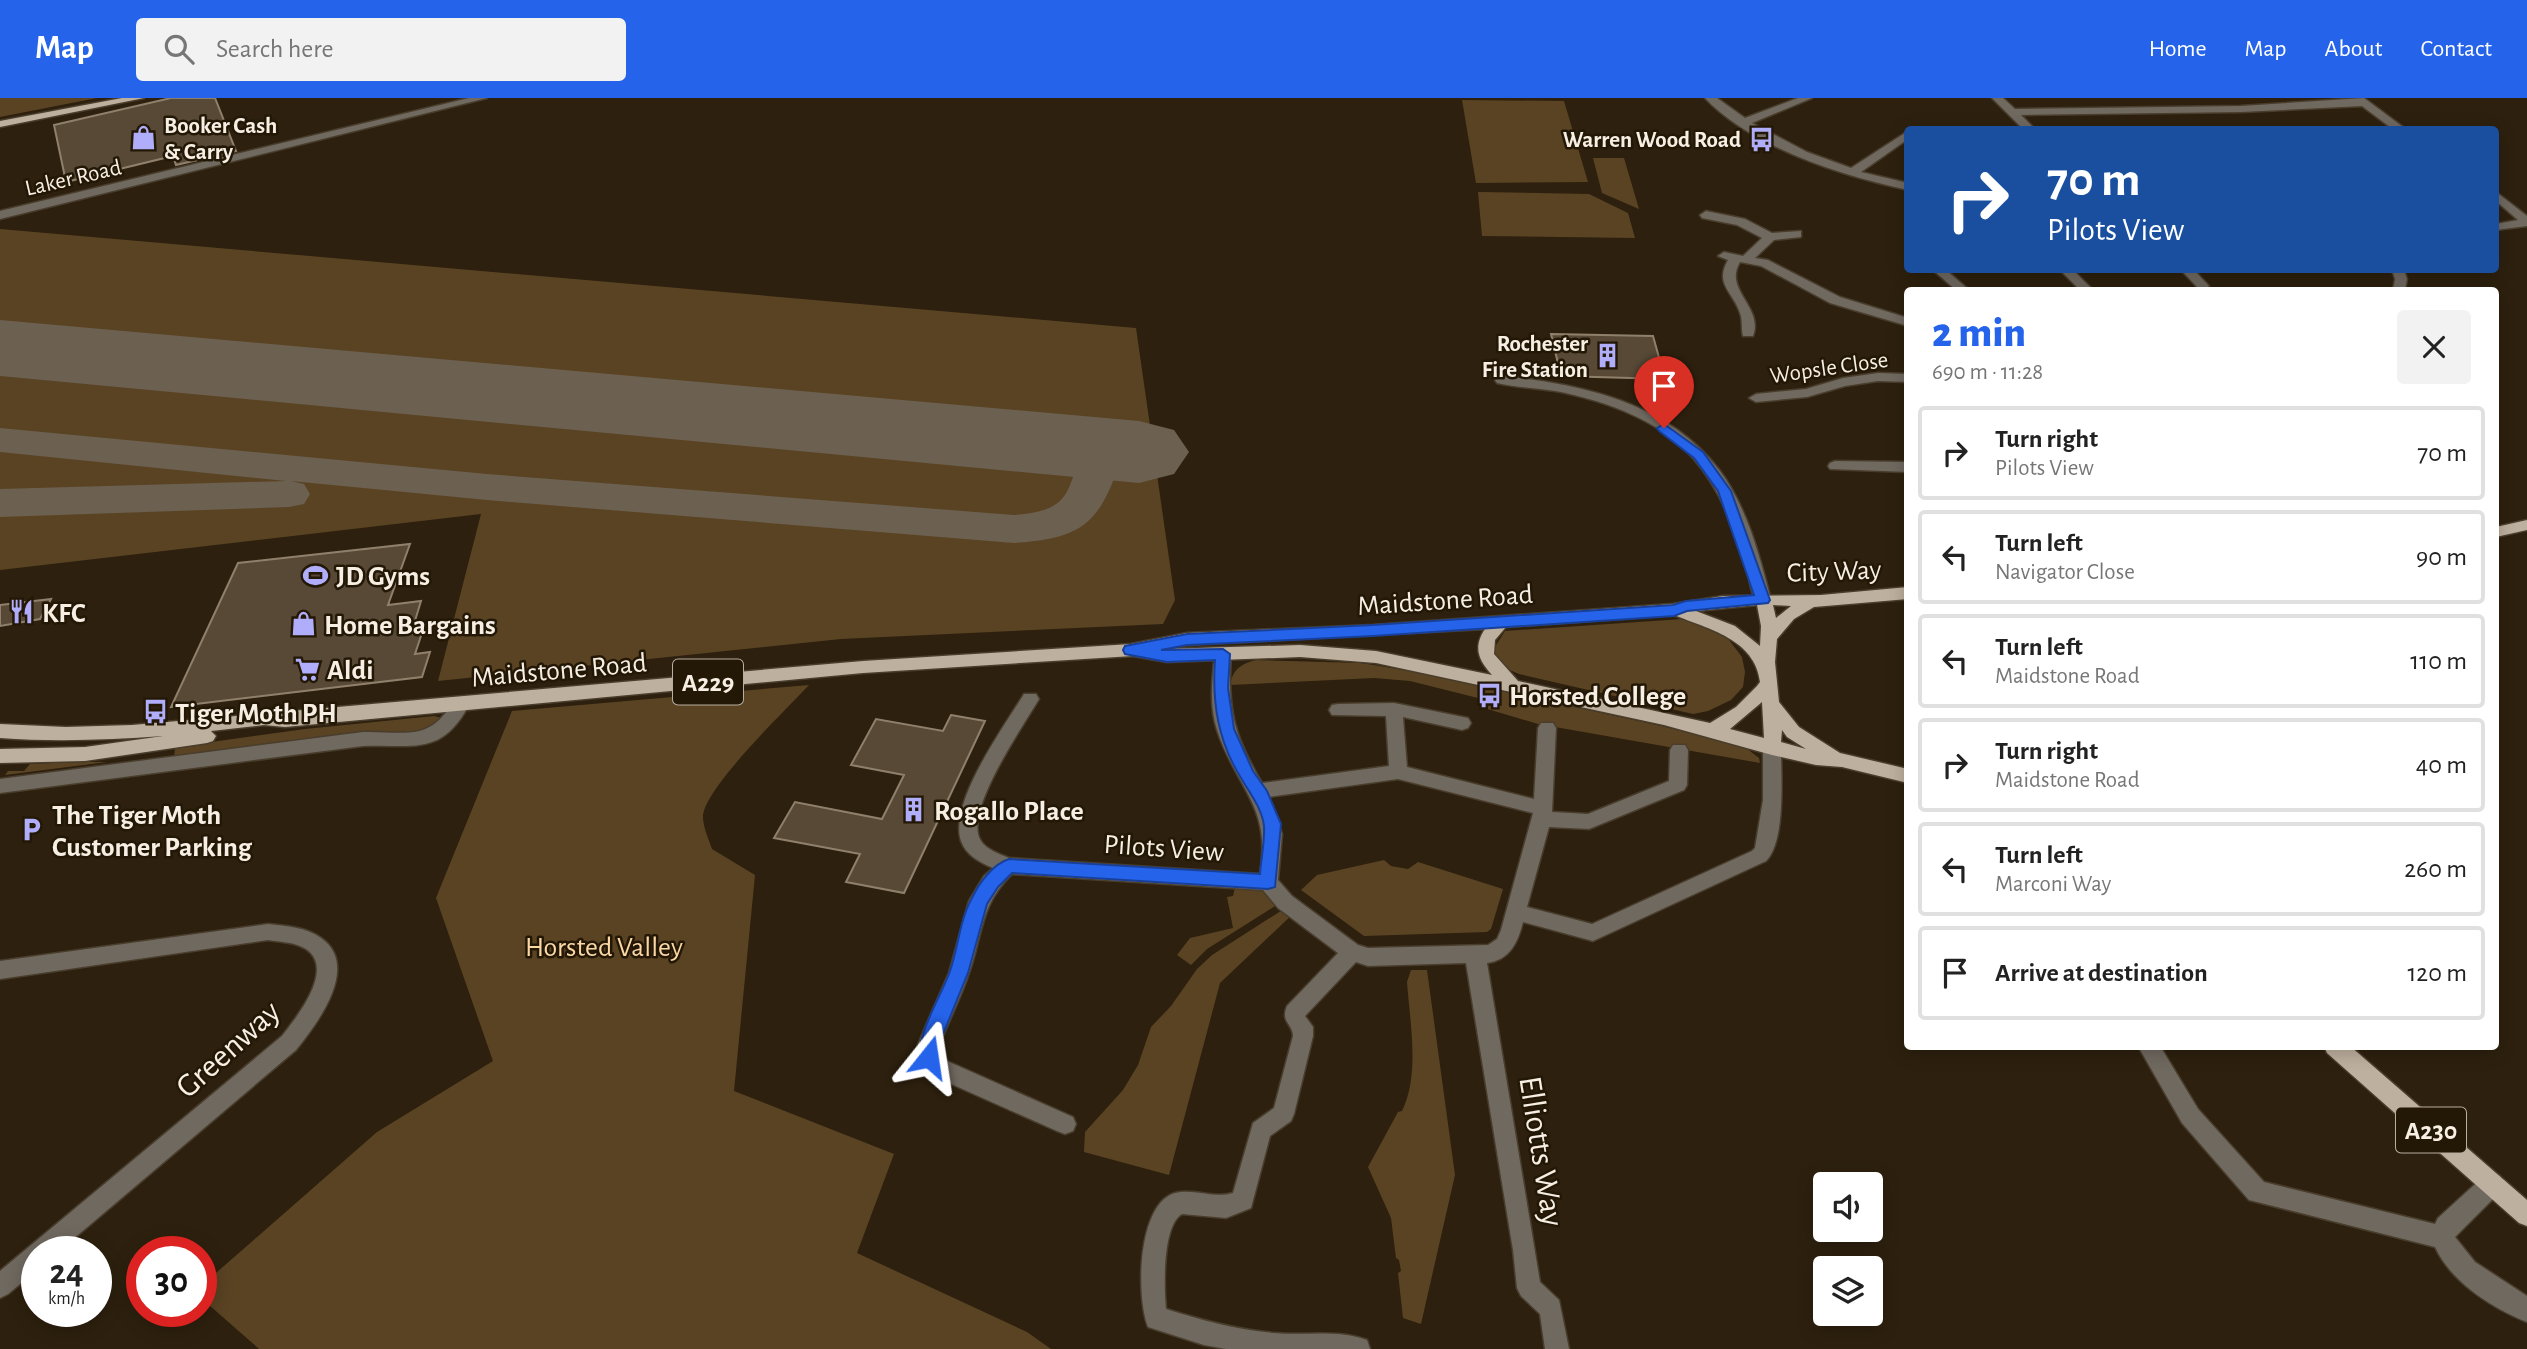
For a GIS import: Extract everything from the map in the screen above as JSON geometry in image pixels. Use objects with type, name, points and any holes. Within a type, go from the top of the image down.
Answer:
[{"type":"main road","points":[[0,124],[139,98]]},
{"type":"main road","points":[[2499,531],[2527,525]]},
{"type":"main road","name":"City Way","points":[[1763,600],[1811,601],[1904,593]]},
{"type":"main road","points":[[1763,600],[1770,636],[1768,675],[1772,748]]},
{"type":"main road","name":"Maidstone Road","points":[[0,731],[58,735],[110,733],[264,718],[285,720],[863,667],[1131,650],[1187,639],[1503,622],[1674,610],[1686,606],[1763,600]]},
{"type":"main road","points":[[1770,636],[1788,615],[1811,601]]},
{"type":"main road","points":[[1674,610],[1715,621],[1735,631],[1753,647],[1768,675]]},
{"type":"main road","points":[[1503,622],[1492,630],[1486,642],[1485,653],[1489,663],[1514,685]]},
{"type":"main road","name":"Maidstone Road","points":[[1131,650],[1167,656],[1300,651],[1360,654],[1514,685],[1825,760],[1842,760]]},
{"type":"main road","points":[[1709,731],[1746,708],[1768,675]]},
{"type":"main road","points":[[1770,703],[1794,732],[1842,760],[1904,775]]},
{"type":"main road","name":"Maidstone Road","points":[[0,756],[41,757],[98,753],[260,729],[285,720]]},
{"type":"main road","name":"A230","points":[[2339,1050],[2527,1215]]},
{"type":"street","name":"Laker Road","points":[[0,215],[482,98]]},
{"type":"street","points":[[1710,98],[1743,123],[1801,154],[1904,186]]},
{"type":"street","points":[[1743,123],[1807,98]]},
{"type":"street","points":[[1997,98],[2027,126]]},
{"type":"street","points":[[2012,112],[2241,109],[2361,100],[2397,126]]},
{"type":"street","points":[[1853,172],[1904,137]]},
{"type":"street","points":[[2499,198],[2527,222]]},
{"type":"street","points":[[1706,215],[1741,222],[1770,237]]},
{"type":"street","points":[[2499,227],[2527,222]]},
{"type":"street","points":[[1748,333],[1748,316],[1727,279],[1727,271],[1735,258],[1770,237],[1797,234]]},
{"type":"street","points":[[1735,258],[1777,268],[1835,300],[1904,321]]},
{"type":"street","points":[[1942,273],[1959,287]]},
{"type":"street","points":[[2069,273],[2084,287]]},
{"type":"street","points":[[2190,273],[2203,286]]},
{"type":"street","name":"Wopsle Close","points":[[1756,398],[1807,393],[1843,382],[1878,377],[1904,378]]},
{"type":"street","points":[[1502,380],[1556,386],[1613,402],[1638,413],[1680,439],[1698,455],[1724,491],[1763,600]]},
{"type":"street","points":[[1835,466],[1904,467]]},
{"type":"street","points":[[1223,654],[1220,688],[1226,729],[1247,774],[1259,791],[1272,824],[1268,882],[1285,902],[1352,953],[1368,957],[1493,953],[1501,949],[1517,912],[1542,813],[1547,728]]},
{"type":"street","name":"Pilots View","points":[[1030,699],[974,797],[967,819],[970,841],[986,857],[1009,866],[1268,882]]},
{"type":"street","points":[[0,786],[363,739],[412,741],[442,729],[453,719],[460,705]]},
{"type":"street","points":[[1394,709],[1398,772]]},
{"type":"street","points":[[1338,710],[1394,709],[1462,723]]},
{"type":"street","points":[[1517,912],[1592,933],[1761,855],[1765,851],[1772,800],[1772,748]]},
{"type":"street","points":[[1259,791],[1398,772],[1542,813],[1589,822],[1678,785],[1679,750]]},
{"type":"street","points":[[1009,866],[991,882],[979,901],[959,973],[929,1044],[929,1057],[939,1068],[1065,1124]]},
{"type":"street","name":"Greenway","points":[[0,970],[268,932],[288,933],[310,940],[321,951],[327,965],[327,981],[318,1004],[289,1043],[59,1236]]},
{"type":"street","points":[[1352,953],[1294,1013],[1294,1019],[1303,1027],[1303,1036],[1283,1114],[1261,1130],[1242,1200],[1226,1206],[1178,1204],[1165,1212],[1157,1233],[1153,1307],[1154,1315],[1162,1321],[1204,1333],[1278,1346],[1345,1346],[1357,1349]]},
{"type":"street","name":"Elliotts Way","points":[[1475,954],[1525,1250],[1528,1285],[1531,1292],[1551,1308],[1557,1349]]},
{"type":"street","points":[[2150,1050],[2190,1116],[2257,1192],[2443,1237]]},
{"type":"street","points":[[2493,1184],[2446,1226],[2443,1237],[2451,1253],[2463,1267],[2527,1310]]},
{"type":"street","points":[[0,1286],[21,1268]]},
{"type":"green space","points":[[0,98],[97,98],[0,117]]},
{"type":"green space","points":[[1462,100],[1564,101],[1588,182],[1476,183]]},
{"type":"green space","points":[[1593,158],[1624,158],[1639,209],[1602,193]]},
{"type":"green space","points":[[1478,192],[1589,194],[1628,213],[1635,238],[1482,236]]},
{"type":"green space","points":[[0,229],[1136,328],[1175,600],[1163,624],[841,639],[438,681],[481,514],[0,570]]},
{"type":"green space","points":[[1683,619],[1710,627],[1729,640],[1742,657],[1745,672],[1743,687],[1731,700],[1708,711],[1693,714],[1519,674],[1502,665],[1493,650],[1505,631]]},
{"type":"green space","points":[[1256,660],[1361,663],[1404,670],[1666,727],[1746,748],[1759,758],[1760,763],[1538,724],[1484,708],[1482,699],[1410,681],[1374,678],[1230,685],[1238,668]]},
{"type":"green space","name":"Horsted Valley","points":[[809,685],[731,769],[716,788],[703,817],[712,849],[755,875],[734,1091],[894,1154],[857,1253],[1027,1332],[1051,1349],[259,1349],[217,1312],[217,1272],[377,1132],[493,1061],[436,898],[512,711]]},
{"type":"green space","points":[[434,716],[442,718],[424,733],[174,758],[175,748],[190,745],[305,729]]},
{"type":"green space","points":[[107,762],[5,775],[8,771],[24,771],[30,764]]},
{"type":"green space","points":[[1384,860],[1391,866],[1408,869],[1418,862],[1503,889],[1491,929],[1487,932],[1364,936],[1301,890],[1317,875]]},
{"type":"green space","points":[[1236,883],[1265,892],[1280,903],[1207,949],[1191,965],[1177,955],[1190,938],[1233,928],[1227,897],[1233,896]]},
{"type":"green space","points":[[1287,907],[1294,913],[1220,983],[1169,1175],[1084,1152],[1085,1132],[1123,1090],[1138,1065],[1151,1027],[1171,1006],[1197,969],[1212,955]]},
{"type":"green space","points":[[1411,970],[1427,970],[1455,1175],[1421,1324],[1403,1318],[1398,1273],[1401,1271],[1396,1258],[1391,1218],[1368,1167],[1408,1097],[1412,1065],[1407,982]]},
{"type":"building","name":"Booker Cash & Carry","points":[[171,98],[215,98],[236,151],[176,165],[173,156],[66,182],[54,125]]},
{"type":"building","name":"Rochester Fire Station","points":[[1551,334],[1653,336],[1665,379],[1561,376]]},
{"type":"building","points":[[410,544],[388,605],[421,601],[411,634],[422,633],[415,654],[430,652],[422,677],[171,707],[238,563]]},
{"type":"building","name":"KFC","points":[[51,599],[40,619],[0,626],[0,605]]},
{"type":"building","name":"Rogallo Place","points":[[951,715],[985,721],[904,893],[846,882],[860,854],[774,838],[795,802],[882,819],[904,775],[851,765],[876,719],[943,731]]},
{"type":"taxiway","points":[[0,440],[487,487],[1014,529],[1054,524],[1077,510],[1091,486],[1105,449]]},
{"type":"taxiway","points":[[0,503],[289,494]]},
{"type":"runway","points":[[0,348],[1139,452]]},
{"type":"place","name":"Booker Cash & Carry","points":[[144,138]]},
{"type":"place","name":"Warren Wood Road","points":[[1761,139]]},
{"type":"place","name":"Rochester Fire Station","points":[[1608,356]]},
{"type":"place","name":"JD Gyms","points":[[316,575]]},
{"type":"place","name":"KFC","points":[[22,612]]},
{"type":"place","name":"Home Bargains","points":[[304,624]]},
{"type":"place","name":"Aldi","points":[[307,669]]},
{"type":"place","name":"Horsted College","points":[[1489,695]]},
{"type":"place","name":"Tiger Moth PH","points":[[155,712]]},
{"type":"place","name":"Rogallo Place","points":[[914,810]]},
{"type":"place","name":"The Tiger Moth Customer Parking","points":[[32,830]]},
{"type":"route","points":[[929,1057],[929,1044],[959,973],[979,901],[991,882],[1009,866],[1268,882],[1273,848],[1272,824],[1267,807],[1247,774],[1226,729],[1220,688],[1223,654],[1167,656],[1131,650],[1187,639],[1373,631],[1674,610],[1686,606],[1763,600],[1760,585],[1724,491],[1698,455],[1664,428]]}]
